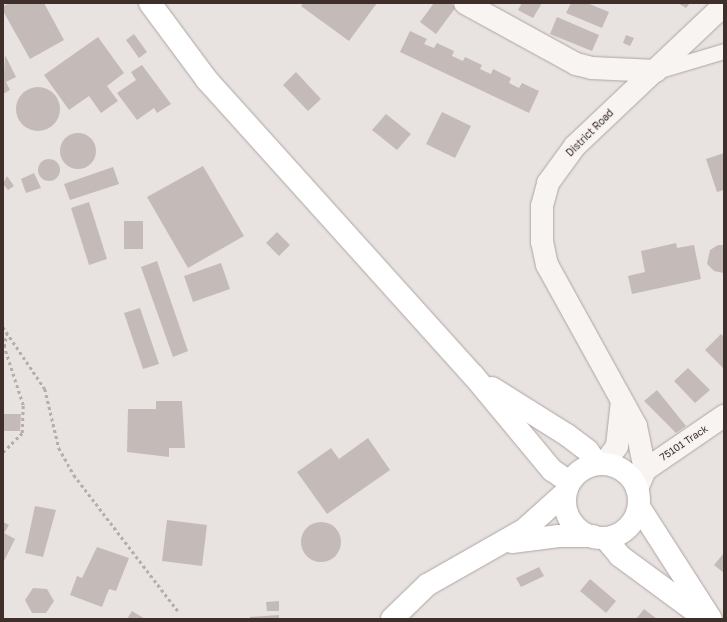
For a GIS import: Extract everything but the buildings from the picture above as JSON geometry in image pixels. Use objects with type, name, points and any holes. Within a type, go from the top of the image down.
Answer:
[{"type":"street","points":[[150,3],[207,80],[473,375],[567,488],[568,517],[576,528],[599,537],[620,556],[705,619]]},
{"type":"street","points":[[465,3],[576,64],[599,69],[656,71]]},
{"type":"street","name":"District Road","points":[[640,489],[636,426],[547,265],[542,242],[542,206],[548,183],[575,146],[724,5]]},
{"type":"street","points":[[473,375],[567,435],[588,451],[600,464],[629,475],[640,489],[710,619]]},
{"type":"street","points":[[392,619],[427,585],[499,545],[531,525],[567,488],[577,473],[600,464],[617,446],[622,401]]},
{"type":"street","name":"75101 Track","points":[[640,489],[724,416]]},
{"type":"street","points":[[499,545],[537,538],[599,537],[625,530],[640,489]]},
{"type":"lane","points":[[656,71],[724,51]]},
{"type":"path","points":[[3,328],[45,389],[59,448],[74,475],[178,610]]},
{"type":"path","points":[[3,452],[22,433],[23,405],[4,347],[7,332]]}]
